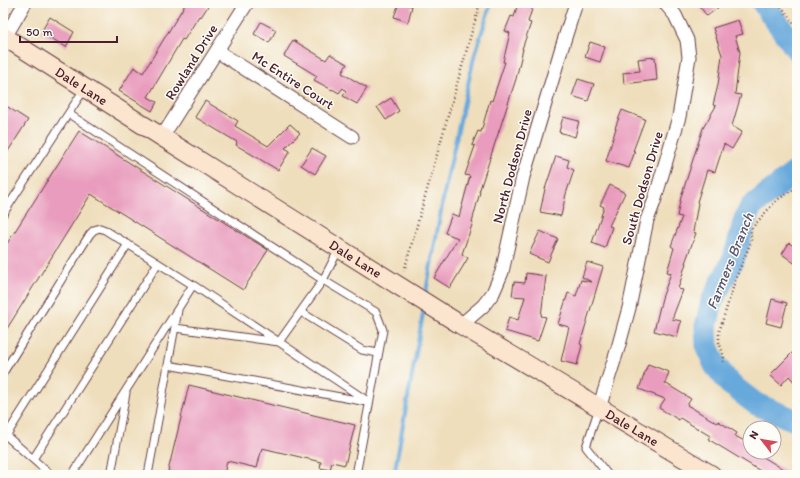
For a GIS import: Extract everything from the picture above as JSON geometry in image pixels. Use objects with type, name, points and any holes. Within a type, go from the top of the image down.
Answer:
[{"type":"street","points":[[4,36],[25,3]]},
{"type":"street","name":"Rowland Drive","points":[[162,137],[246,3]]},
{"type":"street","name":"North Dodson Drive","points":[[461,325],[483,306],[493,293],[502,272],[523,177],[576,3]]},
{"type":"street","name":"South Dodson Drive","points":[[599,408],[629,308],[647,220],[654,202],[679,117],[689,57],[687,40],[675,15],[664,3]]},
{"type":"street","name":"Dale Lane","points":[[4,36],[404,290],[712,475]]},
{"type":"street","name":"Mc Entire Court","points":[[217,51],[352,137]]},
{"type":"lane","points":[[3,214],[85,88]]},
{"type":"lane","points":[[68,114],[323,280],[376,312],[383,330],[356,475]]},
{"type":"lane","points":[[3,373],[94,230],[100,228],[158,262],[369,402]]},
{"type":"lane","points":[[51,475],[5,434],[128,244]]},
{"type":"lane","points":[[279,342],[323,280],[339,249]]},
{"type":"lane","points":[[33,459],[158,262]]},
{"type":"lane","points":[[72,475],[192,284]]},
{"type":"lane","points":[[148,475],[179,305]]},
{"type":"lane","points":[[301,312],[362,350],[378,353]]},
{"type":"lane","points":[[175,328],[279,342]]},
{"type":"lane","points":[[168,365],[369,402]]},
{"type":"lane","points":[[111,475],[127,388]]},
{"type":"lane","points":[[599,408],[586,447],[608,475]]},
{"type":"path","points":[[404,271],[480,3]]},
{"type":"path","points":[[779,3],[797,28]]},
{"type":"path","points":[[723,362],[724,357],[719,342],[719,332],[737,275],[751,242],[752,228],[777,200],[797,187]]},
{"type":"building","points":[[186,3],[210,3],[201,17],[199,16],[184,40],[182,39],[148,97],[157,102],[152,111],[119,91],[134,67],[143,73]]},
{"type":"building","points":[[399,3],[412,6],[408,22],[394,17]]},
{"type":"building","points":[[518,3],[534,3],[528,22],[531,23],[522,49],[516,79],[479,192],[473,222],[462,254],[468,258],[450,288],[434,278],[458,238],[445,233],[452,214],[459,217],[470,176],[465,175],[475,146],[472,145],[478,131],[481,132],[490,100],[492,101],[505,62],[503,62],[510,33],[505,31],[511,16],[514,17]]},
{"type":"building","points":[[697,3],[724,3],[707,16]]},
{"type":"building","points":[[50,17],[74,32],[66,47],[41,32]]},
{"type":"building","points":[[738,20],[743,34],[735,36],[740,52],[735,94],[741,95],[732,126],[742,132],[732,149],[724,144],[715,172],[707,170],[697,202],[693,232],[696,233],[685,263],[678,289],[683,290],[672,319],[681,321],[677,337],[654,331],[662,298],[671,273],[667,272],[674,248],[671,246],[682,217],[677,216],[681,197],[703,128],[716,106],[713,105],[718,85],[722,55],[713,28]]},
{"type":"building","points":[[261,22],[276,30],[269,43],[254,34]]},
{"type":"building","points":[[293,40],[326,60],[330,54],[347,64],[342,73],[367,88],[357,104],[343,96],[346,91],[343,88],[339,93],[332,90],[314,80],[317,76],[284,56]]},
{"type":"building","points":[[590,42],[605,47],[600,62],[585,57]]},
{"type":"building","points":[[655,57],[657,80],[624,84],[623,73],[640,71],[638,59]]},
{"type":"building","points":[[578,79],[594,84],[588,101],[572,96]]},
{"type":"building","points":[[391,98],[399,111],[386,120],[377,107]]},
{"type":"building","points":[[205,101],[238,121],[235,126],[268,146],[290,124],[300,133],[285,148],[290,151],[278,170],[236,145],[237,142],[195,117]]},
{"type":"building","points":[[3,104],[28,120],[3,159]]},
{"type":"building","points":[[622,110],[645,119],[633,151],[635,151],[629,168],[606,161],[615,128]]},
{"type":"building","points":[[563,117],[579,121],[575,137],[559,132]]},
{"type":"building","points":[[79,131],[268,250],[243,290],[91,194],[3,335],[3,250]]},
{"type":"building","points":[[312,148],[326,156],[315,174],[301,165]]},
{"type":"building","points":[[556,156],[569,160],[567,167],[574,170],[561,216],[540,212],[545,189]]},
{"type":"building","points":[[610,185],[625,193],[609,226],[612,227],[605,248],[592,243],[604,207],[600,205]]},
{"type":"building","points":[[540,231],[558,239],[548,262],[529,254]]},
{"type":"building","points":[[789,243],[797,248],[797,265],[782,254]]},
{"type":"building","points":[[587,262],[603,267],[580,344],[582,345],[577,365],[561,361],[569,327],[558,324],[568,293],[576,296],[581,280],[592,282],[582,277]]},
{"type":"building","points":[[526,273],[546,276],[541,316],[546,317],[538,341],[505,331],[509,317],[518,320],[525,297],[512,296],[514,282],[525,283]]},
{"type":"building","points":[[772,299],[787,303],[781,327],[766,323]]},
{"type":"building","points":[[797,348],[797,385],[789,376],[781,385],[770,375]]},
{"type":"building","points":[[648,364],[669,372],[665,383],[691,399],[687,405],[737,433],[735,436],[742,440],[742,460],[708,439],[710,436],[680,418],[679,420],[659,408],[665,399],[639,389]]},
{"type":"building","points":[[189,385],[355,425],[345,465],[332,462],[330,470],[320,468],[321,462],[262,448],[257,468],[227,461],[224,475],[170,475],[171,472],[168,471]]},
{"type":"building","points":[[742,460],[768,460],[793,475],[767,475]]},
{"type":"waterway","points":[[425,297],[445,189],[474,57],[491,3]]},
{"type":"waterway","name":"Farmers Branch","points":[[763,3],[797,50]]},
{"type":"waterway","name":"Farmers Branch","points":[[797,171],[751,207],[745,219],[734,258],[712,301],[706,327],[707,346],[715,365],[730,384],[756,404],[797,421]]},
{"type":"waterway","points":[[394,475],[424,308]]}]
